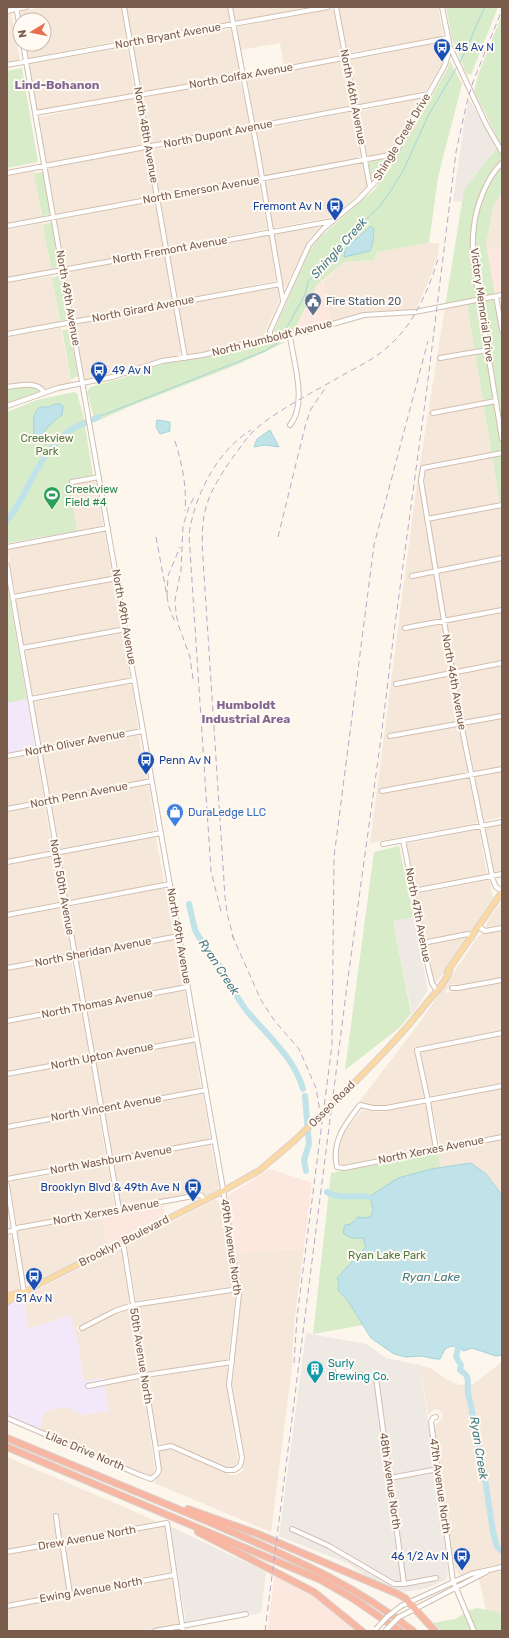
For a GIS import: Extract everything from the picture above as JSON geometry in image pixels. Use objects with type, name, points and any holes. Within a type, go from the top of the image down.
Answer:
[{"type":"highway","points":[[7,1438],[300,1561],[328,1575],[382,1608],[413,1631]]},
{"type":"highway","points":[[7,1447],[321,1580],[358,1602],[400,1631]]},
{"type":"highway","points":[[150,1497],[258,1534],[398,1594],[415,1608],[435,1631]]},
{"type":"highway","points":[[188,1524],[198,1532],[314,1592],[362,1631]]},
{"type":"main road","name":"Osseo Road","points":[[428,1002],[435,988],[450,970],[502,891]]},
{"type":"main road","name":"Osseo Road","points":[[223,1191],[260,1170],[294,1142],[391,1046],[428,1002],[448,976],[450,970]]},
{"type":"main road","name":"Brooklyn Boulevard","points":[[7,1302],[223,1191]]},
{"type":"main road","name":"Brooklyn Boulevard","points":[[7,1296],[24,1292]]},
{"type":"street","points":[[7,10],[26,7]]},
{"type":"street","name":"North 48th Avenue","points":[[124,7],[185,358]]},
{"type":"street","points":[[230,7],[244,77],[283,301]]},
{"type":"street","name":"North Bryant Avenue","points":[[7,65],[328,7]]},
{"type":"street","name":"North 46th Avenue","points":[[336,7],[370,187]]},
{"type":"street","points":[[442,7],[450,47],[486,124],[502,152]]},
{"type":"street","name":"North Colfax Avenue","points":[[35,113],[244,77],[448,38]]},
{"type":"street","name":"Shingle Creek Drive","points":[[270,339],[270,331],[309,245],[370,187],[383,172],[395,154],[445,65],[450,47]]},
{"type":"street","name":"North 49th Avenue","points":[[24,52],[223,1191]]},
{"type":"street","name":"North Dupont Avenue","points":[[7,173],[429,94]]},
{"type":"street","name":"North Emerson Avenue","points":[[7,226],[395,154]]},
{"type":"street","name":"Victory Memorial Drive","points":[[502,163],[493,175],[482,195],[474,226],[473,250],[479,299],[502,439]]},
{"type":"street","name":"Victory Memorial Drive","points":[[493,175],[502,168]]},
{"type":"street","name":"North Fremont Avenue","points":[[7,280],[333,221]]},
{"type":"street","name":"North Girard Avenue","points":[[7,334],[280,284]]},
{"type":"street","name":"North Humboldt Avenue","points":[[7,406],[58,388],[112,377],[162,361],[203,355],[248,343],[288,336],[364,315],[415,312],[502,295]]},
{"type":"street","points":[[496,296],[502,330]]},
{"type":"street","points":[[288,336],[300,396],[295,419],[290,425]]},
{"type":"street","points":[[440,358],[487,350]]},
{"type":"street","points":[[7,387],[35,384],[39,386],[44,393]]},
{"type":"street","points":[[433,414],[496,401]]},
{"type":"street","name":"North 46th Avenue","points":[[502,453],[423,468],[421,481],[461,724],[492,876],[494,884],[502,891]]},
{"type":"street","points":[[72,482],[99,477]]},
{"type":"street","points":[[427,519],[502,505]]},
{"type":"street","points":[[7,547],[108,528]]},
{"type":"street","points":[[412,576],[502,558]]},
{"type":"street","name":"North 50th Avenue","points":[[7,565],[119,1209]]},
{"type":"street","points":[[13,598],[117,578]]},
{"type":"street","points":[[405,628],[444,622],[502,610]]},
{"type":"street","points":[[22,648],[126,629]]},
{"type":"street","points":[[396,684],[502,663]]},
{"type":"street","points":[[30,699],[134,680]]},
{"type":"street","points":[[390,736],[502,716]]},
{"type":"street","name":"North Oliver Avenue","points":[[7,756],[143,730]]},
{"type":"street","points":[[382,791],[502,769]]},
{"type":"street","name":"North Penn Avenue","points":[[7,809],[152,781]]},
{"type":"street","points":[[383,844],[502,822]]},
{"type":"street","points":[[7,862],[160,833]]},
{"type":"street","name":"North 47th Avenue","points":[[403,840],[423,943],[432,983],[435,988]]},
{"type":"street","points":[[413,891],[502,874]]},
{"type":"street","points":[[7,915],[170,884]]},
{"type":"street","points":[[479,927],[485,931],[502,928]]},
{"type":"street","points":[[423,943],[468,934],[472,938]]},
{"type":"street","name":"North Sheridan Avenue","points":[[7,968],[179,936]]},
{"type":"street","points":[[452,988],[502,980]]},
{"type":"street","name":"North Thomas Avenue","points":[[7,1021],[187,987]]},
{"type":"street","points":[[436,1149],[428,1100],[417,1050],[502,1033]]},
{"type":"street","name":"North Upton Avenue","points":[[7,1074],[197,1039]]},
{"type":"street","points":[[428,1100],[502,1086]]},
{"type":"street","name":"North Vincent Avenue","points":[[7,1127],[206,1090]]},
{"type":"street","name":"North Xerxes Avenue","points":[[428,1100],[380,1109],[360,1105],[341,1131],[337,1147],[337,1167],[344,1168],[502,1137]]},
{"type":"street","name":"North Washburn Avenue","points":[[7,1179],[214,1141]]},
{"type":"street","points":[[7,1185],[24,1292]]},
{"type":"street","name":"49th Avenue North","points":[[156,1449],[171,1446],[226,1470],[237,1469],[240,1466],[242,1458],[229,1385],[239,1294],[223,1191]]},
{"type":"street","name":"North Xerxes Avenue","points":[[7,1232],[17,1228],[199,1196],[202,1196],[204,1200]]},
{"type":"street","name":"50th Avenue North","points":[[123,1242],[159,1470]]},
{"type":"street","points":[[82,1328],[115,1311],[134,1305],[238,1289]]},
{"type":"street","points":[[88,1386],[232,1362]]},
{"type":"street","name":"48th Avenue North","points":[[338,1370],[376,1378],[404,1584]]},
{"type":"street","name":"47th Avenue North","points":[[436,1417],[433,1418],[431,1422],[453,1581]]},
{"type":"street","name":"Lilac Drive North","points":[[7,1418],[140,1475],[151,1478],[158,1474],[159,1470]]},
{"type":"street","points":[[390,1478],[438,1469]]},
{"type":"street","points":[[56,1516],[59,1538],[62,1542],[70,1594]]},
{"type":"street","name":"Drew Avenue North","points":[[7,1552],[167,1523],[174,1575]]},
{"type":"street","points":[[292,1529],[329,1546],[394,1584],[404,1584],[436,1578]]},
{"type":"street","points":[[375,1630],[389,1614],[408,1602],[471,1574],[502,1567]]},
{"type":"street","points":[[385,1631],[399,1617],[492,1569]]},
{"type":"street","points":[[174,1575],[183,1631]]},
{"type":"street","name":"Ewing Avenue North","points":[[7,1606],[174,1575]]},
{"type":"street","points":[[453,1581],[474,1631]]},
{"type":"street","points":[[155,1631],[246,1614]]},
{"type":"shaded area","points":[[45,7],[121,7],[126,38],[124,40],[29,58],[27,52],[52,52],[52,12],[21,12],[24,9],[27,10]]},
{"type":"shaded area","points":[[126,7],[227,7],[230,21],[227,23],[133,39],[131,38]]},
{"type":"shaded area","points":[[232,7],[313,7],[238,21],[235,20]]},
{"type":"shaded area","points":[[438,7],[443,35],[441,37],[349,53],[346,51],[339,10],[340,8]]},
{"type":"shaded area","points":[[332,9],[334,11],[343,54],[341,56],[284,67],[280,43],[240,50],[238,27]]},
{"type":"shaded area","points":[[11,12],[12,17],[12,52],[18,52],[20,60],[7,62],[7,14]]},
{"type":"shaded area","points":[[230,29],[232,31],[240,74],[143,92],[140,90],[133,46]]},
{"type":"shaded area","points":[[443,42],[445,43],[445,49],[442,63],[426,91],[359,105],[357,103],[350,60]]},
{"type":"shaded area","points":[[127,47],[135,93],[39,111],[36,109],[29,67],[31,64]]},
{"type":"shaded area","points":[[342,60],[345,62],[352,106],[255,123],[247,79]]},
{"type":"shaded area","points":[[240,81],[250,123],[248,126],[152,143],[150,141],[143,97]]},
{"type":"shaded area","points":[[135,98],[137,100],[144,145],[47,164],[38,119],[39,117]]},
{"type":"shaded area","points":[[419,99],[420,102],[392,152],[369,156],[366,155],[360,111]]},
{"type":"shaded area","points":[[469,99],[496,147],[465,190],[462,202],[453,201],[465,118]]},
{"type":"shaded area","points":[[351,112],[354,113],[362,157],[266,177],[264,175],[257,130]]},
{"type":"shaded area","points":[[251,130],[259,177],[162,196],[159,195],[151,152],[153,150]]},
{"type":"shaded area","points":[[144,150],[146,152],[154,197],[55,214],[47,171],[49,168]]},
{"type":"shaded area","points":[[361,163],[364,166],[367,187],[339,212],[328,218],[273,228],[265,182]]},
{"type":"shaded area","points":[[34,171],[42,219],[7,225],[7,176]]},
{"type":"shaded area","points":[[259,183],[267,229],[170,248],[168,247],[161,202]]},
{"type":"shaded area","points":[[502,192],[502,246],[487,250],[486,243],[494,205]]},
{"type":"shaded area","points":[[153,202],[156,204],[163,248],[161,250],[67,268],[64,266],[57,223],[58,220]]},
{"type":"shaded area","points":[[43,223],[51,271],[7,279],[7,230]]},
{"type":"shaded area","points":[[319,225],[319,228],[309,239],[286,286],[283,287],[274,234]]},
{"type":"shaded area","points":[[267,235],[269,236],[276,279],[275,281],[178,300],[169,256],[171,253]]},
{"type":"shaded area","points":[[429,243],[439,243],[438,255],[416,310],[352,315],[331,323],[323,281],[344,262],[374,260],[377,252]]},
{"type":"shaded area","points":[[502,246],[502,292],[494,294],[487,250]]},
{"type":"shaded area","points":[[163,254],[165,256],[172,300],[171,302],[74,319],[67,272]]},
{"type":"shaded area","points":[[52,276],[60,323],[7,332],[7,283]]},
{"type":"shaded area","points":[[323,281],[331,323],[294,333],[317,285]]},
{"type":"shaded area","points":[[275,287],[278,288],[279,301],[262,339],[191,355],[187,353],[178,307],[180,305]]},
{"type":"shaded area","points":[[467,304],[502,518],[502,817],[370,843],[417,482],[445,307]]},
{"type":"shaded area","points":[[170,307],[174,308],[181,350],[179,356],[157,360],[122,373],[90,380],[85,379],[74,327],[76,324]]},
{"type":"shaded area","points":[[61,328],[71,383],[47,390],[32,382],[7,384],[7,337]]},
{"type":"shaded area","points":[[93,480],[96,483],[103,523],[102,526],[77,531],[69,485]]},
{"type":"shaded area","points":[[102,531],[105,533],[112,574],[110,577],[16,594],[7,550],[9,548]]},
{"type":"shaded area","points":[[110,582],[113,583],[121,627],[23,645],[16,600]]},
{"type":"shaded area","points":[[121,633],[123,634],[130,676],[128,678],[32,695],[25,649]]},
{"type":"shaded area","points":[[128,684],[132,686],[138,726],[137,730],[43,747],[40,745],[34,702]]},
{"type":"shaded area","points":[[27,699],[35,746],[33,749],[7,754],[7,703]]},
{"type":"shaded area","points":[[136,734],[139,736],[147,777],[145,780],[52,798],[49,797],[42,752]]},
{"type":"shaded area","points":[[35,753],[37,755],[44,797],[42,799],[7,806],[7,759]]},
{"type":"shaded area","points":[[145,785],[149,787],[156,830],[61,849],[57,847],[51,805],[52,803]]},
{"type":"shaded area","points":[[43,805],[45,807],[53,850],[7,860],[7,812]]},
{"type":"shaded area","points":[[502,825],[502,872],[495,873],[485,828]]},
{"type":"shaded area","points":[[479,829],[487,874],[417,888],[414,887],[406,844]]},
{"type":"shaded area","points":[[154,836],[156,838],[164,881],[163,883],[70,900],[67,899],[59,856],[61,854]]},
{"type":"shaded area","points":[[52,856],[55,858],[62,901],[7,912],[7,865]]},
{"type":"shaded area","points":[[488,880],[490,881],[493,898],[471,931],[428,939],[425,938],[417,894]]},
{"type":"shaded area","points":[[164,888],[166,889],[174,932],[173,934],[79,952],[76,951],[69,907]]},
{"type":"shaded area","points":[[502,900],[502,925],[486,927],[486,924]]},
{"type":"shaded area","points":[[60,908],[64,910],[71,953],[69,955],[7,966],[7,918]]},
{"type":"shaded area","points":[[414,917],[428,990],[412,1015],[393,921]]},
{"type":"shaded area","points":[[502,930],[502,978],[458,986],[451,984],[444,993],[502,983],[502,1030],[415,1047],[424,1096],[422,1099],[381,1106],[359,1102],[420,1022],[480,934]]},
{"type":"shaded area","points":[[465,936],[468,938],[437,982],[434,983],[427,944]]},
{"type":"shaded area","points":[[173,939],[175,941],[183,984],[181,986],[85,1003],[78,960],[79,957]]},
{"type":"shaded area","points":[[71,959],[80,1002],[79,1006],[7,1019],[7,971]]},
{"type":"shaded area","points":[[182,991],[185,992],[192,1037],[96,1055],[94,1053],[87,1009]]},
{"type":"shaded area","points":[[80,1010],[82,1012],[89,1055],[88,1057],[7,1071],[7,1024]]},
{"type":"shaded area","points":[[502,1036],[502,1083],[430,1096],[421,1053],[422,1051]]},
{"type":"shaded area","points":[[190,1042],[195,1045],[201,1088],[198,1090],[103,1106],[95,1060]]},
{"type":"shaded area","points":[[88,1062],[91,1064],[98,1106],[96,1108],[7,1125],[7,1077]]},
{"type":"shaded area","points":[[502,1088],[502,1135],[440,1146],[431,1103]]},
{"type":"shaded area","points":[[200,1094],[203,1095],[210,1137],[208,1140],[114,1158],[111,1155],[104,1113],[106,1111]]},
{"type":"shaded area","points":[[423,1104],[426,1106],[434,1146],[432,1148],[339,1166],[337,1163],[339,1143],[342,1134],[362,1110],[381,1112]]},
{"type":"shaded area","points":[[97,1112],[99,1114],[106,1159],[11,1177],[8,1175],[7,1129]]},
{"type":"shaded area","points":[[502,1139],[502,1195],[486,1174],[440,1168],[438,1151]]},
{"type":"shaded area","points":[[209,1145],[211,1146],[219,1185],[217,1190],[205,1196],[121,1208],[114,1163]]},
{"type":"shaded area","points":[[107,1164],[115,1209],[17,1225],[10,1184],[11,1182]]},
{"type":"shaded area","points":[[270,1169],[312,1183],[304,1248],[235,1254],[227,1200],[228,1195]]},
{"type":"shaded area","points":[[214,1200],[217,1200],[221,1205],[229,1242],[235,1286],[136,1301],[127,1245]]},
{"type":"shaded area","points":[[163,1203],[165,1216],[107,1245],[102,1215]]},
{"type":"shaded area","points":[[102,1215],[107,1245],[31,1284],[28,1284],[24,1277],[16,1233],[17,1230]]},
{"type":"shaded area","points":[[8,1234],[12,1237],[20,1286],[18,1289],[7,1294],[7,1235]]},
{"type":"shaded area","points":[[304,1248],[294,1322],[292,1367],[271,1532],[154,1483],[160,1472],[159,1450],[168,1449],[178,1452],[231,1475],[242,1472],[244,1465],[232,1382],[241,1291],[235,1254]]},
{"type":"shaded area","points":[[118,1249],[121,1249],[122,1251],[130,1303],[128,1305],[113,1309],[77,1327],[79,1331],[119,1311],[131,1309],[140,1373],[139,1375],[104,1381],[103,1378],[83,1381],[79,1348],[70,1315],[28,1330],[23,1298],[28,1294]]},
{"type":"shaded area","points":[[234,1291],[236,1294],[228,1360],[146,1373],[136,1306]]},
{"type":"shaded area","points":[[23,1298],[28,1329],[71,1315],[79,1348],[83,1381],[103,1378],[109,1411],[82,1415],[65,1407],[54,1409],[43,1413],[40,1430],[7,1416],[7,1306]]},
{"type":"shaded area","points":[[306,1333],[366,1344],[386,1358],[420,1365],[442,1521],[448,1573],[446,1580],[427,1588],[405,1592],[369,1578],[347,1563],[279,1536]]},
{"type":"shaded area","points":[[502,1362],[502,1564],[488,1566],[461,1575],[458,1574],[455,1568],[452,1555],[434,1428],[443,1415],[439,1410],[435,1409],[428,1415],[420,1365],[432,1369],[446,1379],[459,1385],[473,1384]]},
{"type":"shaded area","points":[[224,1366],[228,1369],[227,1387],[238,1461],[235,1468],[228,1470],[174,1445],[157,1444],[147,1380],[148,1378]]},
{"type":"shaded area","points":[[141,1377],[155,1470],[152,1476],[124,1466],[40,1430],[43,1413],[54,1409],[65,1407],[82,1415],[109,1411],[104,1384]]},
{"type":"shaded area","points":[[7,1457],[145,1516],[156,1522],[7,1550]]},
{"type":"shaded area","points":[[164,1525],[171,1572],[72,1590],[65,1547],[67,1544]]},
{"type":"shaded area","points":[[170,1526],[266,1572],[261,1613],[251,1615],[248,1611],[186,1622]]},
{"type":"shaded area","points":[[58,1545],[60,1547],[67,1592],[7,1604],[7,1555]]},
{"type":"shaded area","points":[[502,1571],[502,1613],[486,1610],[479,1578],[487,1573]]},
{"type":"shaded area","points":[[275,1572],[308,1591],[360,1631],[267,1631]]},
{"type":"shaded area","points":[[170,1578],[173,1580],[180,1622],[179,1624],[143,1631],[7,1631],[7,1608]]},
{"type":"green space","points":[[446,7],[498,7],[471,75],[466,73],[452,39]]},
{"type":"green space","points":[[502,15],[502,192],[494,205],[486,243],[502,337],[502,517],[467,304],[445,307],[464,190],[500,143],[474,91],[478,75]]},
{"type":"green space","points":[[450,61],[462,84],[438,177],[429,243],[377,252],[374,260],[344,262],[317,285],[294,331],[277,333],[274,331],[310,250],[319,238],[375,189],[391,167],[448,68]]},
{"type":"green space","points":[[22,68],[38,162],[7,168],[7,71]]},
{"type":"green space","points":[[385,159],[373,178],[386,161],[374,179],[371,179],[368,162]]},
{"type":"green space","points":[[43,172],[50,214],[42,216],[34,173]]},
{"type":"green space","points":[[51,222],[60,265],[59,267],[51,269],[43,225]]},
{"type":"green space","points":[[61,275],[68,319],[60,321],[52,278]]},
{"type":"green space","points":[[69,329],[78,376],[71,380],[62,330]]},
{"type":"green space","points":[[267,341],[274,343],[286,342],[239,364],[131,406],[95,422],[87,392],[90,387],[122,378],[159,364],[207,357]]},
{"type":"green space","points":[[37,387],[40,391],[7,404],[7,388]]},
{"type":"green space","name":"Creekview Park","points":[[74,392],[77,393],[83,414],[93,475],[69,480],[77,531],[7,543],[7,412],[37,400]]},
{"type":"green space","points":[[7,584],[27,699],[7,703]]},
{"type":"green space","points":[[399,846],[414,917],[393,921],[411,1014],[399,1028],[345,1070],[374,852]]},
{"type":"green space","name":"Ryan Lake Park","points":[[438,1151],[459,1308],[313,1334],[331,1173]]},
{"type":"green space","points":[[477,1608],[502,1613],[502,1631],[441,1631],[433,1623],[455,1619],[470,1610]]},
{"type":"water","points":[[371,226],[374,229],[373,242],[370,251],[344,257],[347,247]]},
{"type":"water","points":[[55,404],[60,404],[63,406],[62,415],[46,430],[42,437],[42,441],[36,442],[33,439],[34,418],[37,410],[40,407],[49,407]]},
{"type":"water","points":[[157,420],[170,422],[170,431],[160,434],[156,427]]},
{"type":"water","points":[[270,430],[279,447],[265,445],[254,447],[257,439]]},
{"type":"water","name":"Ryan Lake","points":[[471,1163],[486,1174],[502,1195],[502,1355],[496,1356],[472,1348],[463,1351],[460,1346],[451,1346],[445,1349],[440,1359],[421,1356],[406,1357],[394,1354],[371,1338],[348,1301],[338,1290],[339,1283],[337,1278],[366,1247],[363,1238],[351,1238],[343,1233],[345,1225],[351,1224],[358,1217],[366,1218],[371,1216],[373,1211],[370,1196],[398,1178],[431,1169]]},
{"type":"waterway","name":"Shingle Creek","points":[[460,62],[485,7]]},
{"type":"waterway","name":"Shingle Creek","points":[[283,334],[305,295],[308,282],[342,242],[380,206],[392,189],[404,169],[428,116],[457,67]]},
{"type":"waterway","name":"Shingle Creek","points":[[98,417],[265,351],[281,339]]},
{"type":"waterway","name":"Shingle Creek","points":[[7,521],[15,510],[34,474],[49,451],[58,441],[75,427],[98,417]]},
{"type":"waterway","name":"Ryan Creek","points":[[189,904],[195,930],[223,971],[244,1007]]},
{"type":"waterway","name":"Ryan Creek","points":[[246,1010],[287,1057],[299,1077],[303,1089]]},
{"type":"waterway","name":"Ryan Creek","points":[[305,1096],[309,1144],[304,1160],[306,1171]]},
{"type":"waterway","name":"Ryan Creek","points":[[327,1192],[333,1195],[345,1197],[365,1196],[377,1200]]},
{"type":"waterway","name":"Ryan Creek","points":[[456,1340],[458,1349],[456,1357],[461,1365],[460,1370],[466,1375],[468,1380],[468,1393],[484,1472],[493,1532],[497,1547],[502,1551]]},
{"type":"railway","points":[[265,1631],[348,978],[427,388],[456,152],[473,82],[502,10]]},
{"type":"railway","points":[[234,940],[227,913],[225,897],[203,559],[203,528],[207,505],[216,483],[233,457],[254,430],[287,407],[374,357],[401,334],[415,314],[427,291],[439,256]]},
{"type":"railway","points":[[294,1363],[297,1317],[332,1045],[334,857],[374,545],[428,341]]},
{"type":"railway","points":[[278,537],[306,423],[311,409],[326,387]]},
{"type":"railway","points":[[221,911],[211,871],[189,535],[196,505],[209,476],[228,450],[251,430]]},
{"type":"railway","points":[[175,441],[183,476],[185,511]]},
{"type":"railway","points":[[193,679],[190,657],[178,624],[175,600],[181,570],[183,526],[194,497]]},
{"type":"railway","points":[[156,537],[169,607],[174,620]]},
{"type":"railway","points":[[167,596],[168,576],[180,547]]},
{"type":"railway","points":[[232,935],[261,1000],[274,1020],[299,1049],[316,1088],[320,1112]]},
{"type":"place","name":"45 Av N","points":[[442,62]]},
{"type":"place","name":"Fremont Av N","points":[[335,221]]},
{"type":"place","name":"Fire Station 20","points":[[313,316]]},
{"type":"place","name":"49 Av N","points":[[99,385]]},
{"type":"place","name":"Creekview Field #4","points":[[52,510]]},
{"type":"place","name":"Penn Av N","points":[[146,775]]},
{"type":"place","name":"DuraLedge LLC","points":[[175,827]]},
{"type":"place","name":"Brooklyn Blvd & 49th Ave N","points":[[193,1202]]},
{"type":"place","name":"51 Av N","points":[[34,1291]]},
{"type":"place","name":"Surly Brewing Co.","points":[[315,1384]]},
{"type":"place","name":"46 1/2 Av N","points":[[462,1571]]},
{"type":"district","name":"Lind-Bohanon","points":[[57,85]]},
{"type":"district","name":"Humboldt Industrial Area","points":[[246,712]]}]
